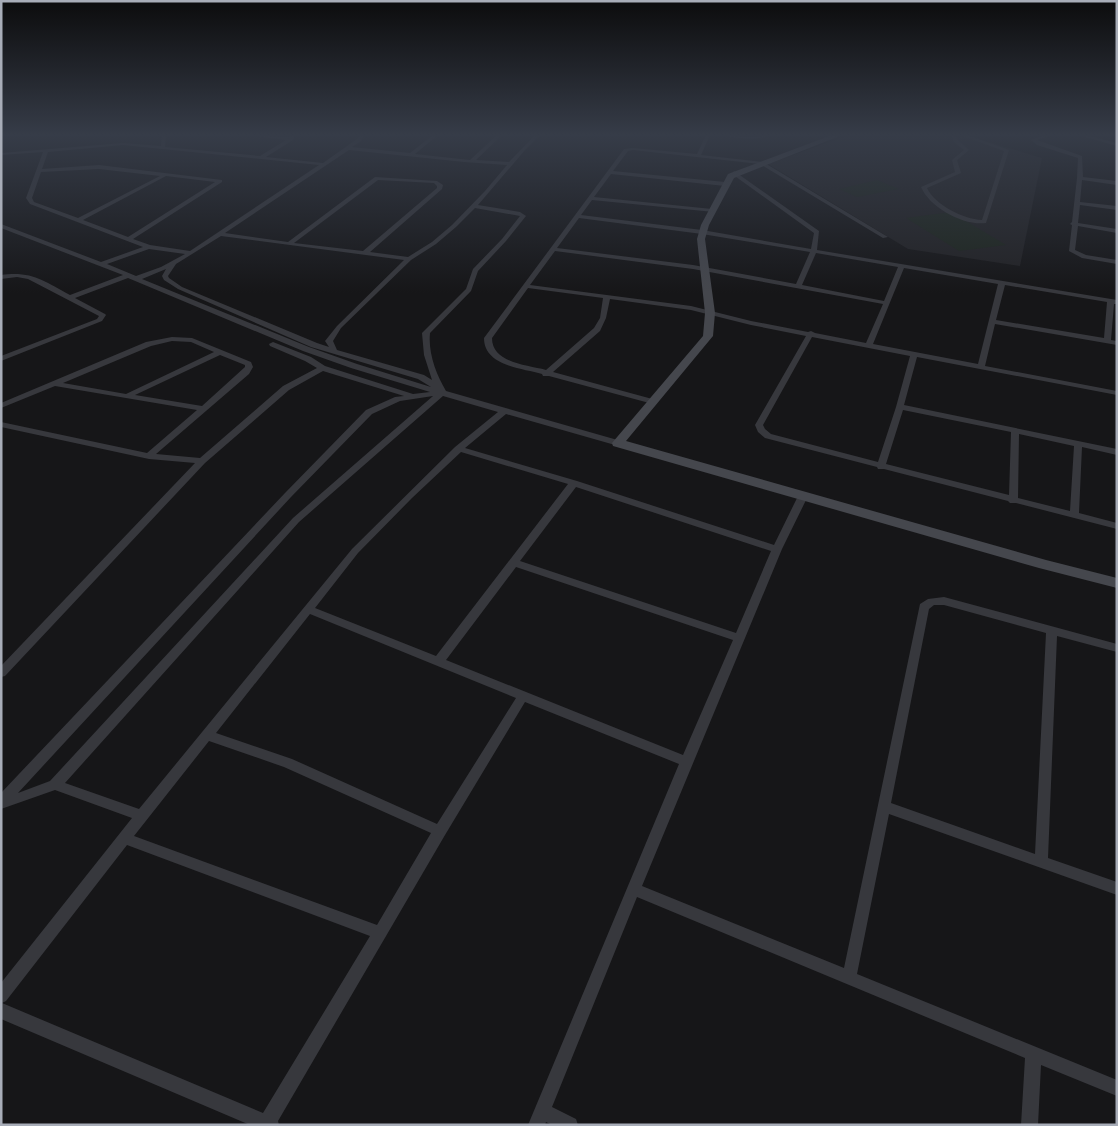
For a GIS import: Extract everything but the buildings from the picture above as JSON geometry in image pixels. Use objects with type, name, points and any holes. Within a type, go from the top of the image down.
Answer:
[{"type":"street","points":[[33,188],[29,198],[30,201],[77,221],[149,247],[191,254]]},
{"type":"street","points":[[77,221],[141,188]]},
{"type":"street","points":[[128,240],[211,188]]},
{"type":"street","points":[[135,279],[173,264],[191,254],[288,188]]},
{"type":"street","points":[[289,244],[364,188]]},
{"type":"street","points":[[364,254],[440,188]]},
{"type":"street","points":[[335,352],[330,341],[333,335],[409,259],[434,243],[474,206],[490,188]]},
{"type":"street","points":[[599,188],[488,338],[487,345],[490,352],[504,362],[653,402]]},
{"type":"street","points":[[618,443],[708,336],[710,312],[703,269],[702,232],[723,188]]},
{"type":"street","points":[[755,188],[814,228],[817,234],[814,251],[798,287]]},
{"type":"street","points":[[802,188],[885,237]]},
{"type":"street","points":[[924,188],[924,190],[937,202],[955,213],[969,220],[983,222],[985,221],[995,188]]},
{"type":"street","points":[[1079,188],[1073,224],[1072,251],[1084,257],[1117,262]]},
{"type":"street","points":[[591,198],[712,211]]},
{"type":"street","points":[[1077,203],[1117,208]]},
{"type":"street","points":[[440,391],[426,346],[426,333],[469,290],[475,270],[504,240],[523,216],[474,206]]},
{"type":"street","points":[[577,216],[702,232],[1114,302],[1107,341]]},
{"type":"street","points":[[1073,224],[1117,231]]},
{"type":"street","points":[[1,226],[101,264],[306,349],[362,368],[803,496],[1035,562],[1117,583]]},
{"type":"street","points":[[221,234],[409,259]]},
{"type":"street","points":[[101,264],[149,247]]},
{"type":"street","points":[[553,249],[703,269],[886,303]]},
{"type":"street","points":[[173,264],[165,276],[168,282],[174,285],[314,345],[420,378],[432,383],[440,391]]},
{"type":"street","points":[[869,345],[902,266]]},
{"type":"street","points":[[1,277],[23,275],[102,313],[102,318],[1,359]]},
{"type":"street","points":[[71,297],[127,276]]},
{"type":"street","points":[[118,279],[286,349],[322,368],[411,396]]},
{"type":"street","points":[[981,367],[1002,283]]},
{"type":"street","points":[[525,286],[710,312],[751,323],[1117,393]]},
{"type":"street","points":[[546,374],[597,329],[604,318],[607,297]]},
{"type":"street","points":[[992,321],[1117,343]]},
{"type":"street","points":[[811,334],[759,425],[768,436],[1013,501],[1117,526]]},
{"type":"street","points":[[1,406],[160,342],[183,339],[192,340],[245,362],[249,367],[248,370],[149,456]]},
{"type":"street","points":[[127,396],[220,352]]},
{"type":"street","points":[[881,466],[900,407],[914,354]]},
{"type":"street","points":[[1,673],[202,461],[286,388],[322,368]]},
{"type":"street","points":[[54,384],[204,409]]},
{"type":"street","points":[[1,803],[288,495],[370,412],[384,404],[411,396],[440,391]]},
{"type":"street","points":[[1,803],[55,784],[296,520],[440,391]]},
{"type":"street","points":[[900,407],[1117,452]]},
{"type":"street","points":[[1,996],[124,838],[310,610],[355,551],[389,515],[458,449],[504,410]]},
{"type":"street","points":[[1,424],[149,456],[202,461]]},
{"type":"street","points":[[1013,501],[1015,432]]},
{"type":"street","points":[[1074,516],[1078,444]]},
{"type":"street","points":[[458,449],[574,483],[777,549]]},
{"type":"street","points":[[438,662],[574,483]]},
{"type":"street","points":[[570,1125],[539,1118],[686,762],[777,549],[803,496]]},
{"type":"street","points":[[514,563],[740,638]]},
{"type":"street","points":[[849,978],[924,607],[932,602],[944,601],[1117,648]]},
{"type":"street","points":[[310,610],[686,762]]},
{"type":"street","points":[[1041,863],[1052,631]]},
{"type":"street","points":[[1,1010],[269,1124],[440,831],[523,696]]},
{"type":"street","points":[[207,735],[288,763],[440,831]]},
{"type":"street","points":[[55,784],[142,816]]},
{"type":"street","points":[[885,807],[1117,889]]},
{"type":"street","points":[[124,838],[380,933]]},
{"type":"street","points":[[634,889],[1117,1088]]},
{"type":"street","points":[[1029,1125],[1033,1054]]},
{"type":"shaded area","points":[[807,188],[1036,188],[1020,266],[908,249]]},
{"type":"shaded area","points":[[895,188],[899,189],[857,197],[839,189]]},
{"type":"shaded area","points":[[951,212],[1006,245],[959,251],[906,218]]}]
